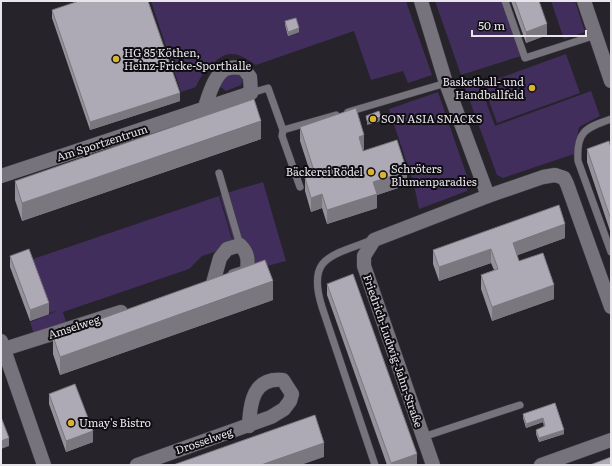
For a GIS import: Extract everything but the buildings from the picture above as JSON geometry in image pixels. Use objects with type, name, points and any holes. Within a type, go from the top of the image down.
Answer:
[{"type":"street","points":[[421,1],[446,83],[488,196]]},
{"type":"street","points":[[584,1],[596,35],[606,52],[611,81]]},
{"type":"street","points":[[204,110],[212,87],[220,74],[229,68],[243,68],[250,77],[251,93]]},
{"type":"street","name":"Am Sportzentrum","points":[[1,176],[204,110],[251,93]]},
{"type":"street","points":[[374,240],[488,196],[543,177],[555,175],[564,178],[611,308]]},
{"type":"street","name":"Friedrich-Ludwig-Jahn-Straße","points":[[374,240],[364,256],[364,266],[433,465]]},
{"type":"street","points":[[198,288],[247,272],[248,257],[240,245],[227,249],[223,253],[220,258],[213,283]]},
{"type":"street","name":"Amselweg","points":[[2,347],[132,309]]},
{"type":"street","points":[[2,347],[44,465]]},
{"type":"street","name":"Drosselweg","points":[[137,465],[249,426]]},
{"type":"street","points":[[540,465],[611,440]]},
{"type":"lane","points":[[505,1],[525,58],[596,35]]},
{"type":"lane","points":[[282,130],[446,83]]},
{"type":"lane","points":[[251,93],[268,88],[282,130],[282,136],[300,187]]},
{"type":"lane","points":[[611,119],[592,125],[581,135],[577,149],[578,161],[611,252]]},
{"type":"lane","points":[[219,173],[240,245]]},
{"type":"lane","points":[[374,240],[331,257],[322,263],[316,278],[318,295],[375,465]]},
{"type":"lane","points":[[423,437],[520,405]]},
{"type":"shaded area","points":[[151,1],[406,1],[432,75],[408,83],[403,71],[371,80],[354,31],[256,65],[239,55],[229,54],[218,59],[212,64],[201,77],[196,87],[181,92]]},
{"type":"shaded area","points":[[435,1],[502,1],[521,56],[461,75]]},
{"type":"shaded area","points":[[551,1],[575,1],[585,32],[564,39]]},
{"type":"shaded area","name":"Basketball- und Handballfeld","points":[[566,54],[580,93],[497,123],[483,84]]},
{"type":"shaded area","points":[[238,71],[244,78],[241,85],[226,91],[219,86],[223,77]]},
{"type":"shaded area","points":[[478,80],[495,126],[591,91],[600,116],[579,127],[574,154],[503,178],[497,175],[464,85]]},
{"type":"shaded area","points":[[438,92],[469,182],[467,191],[419,209],[414,185],[389,109]]},
{"type":"shaded area","points":[[263,182],[286,261],[248,271],[235,246],[220,195]]},
{"type":"shaded area","points":[[219,196],[234,246],[202,256],[189,269],[63,312],[69,332],[37,343],[30,322],[57,311],[49,313],[30,260]]},
{"type":"place","name":"HG 85 Köthen, Heinz-Fricke-Sporthalle","points":[[116,59]]},
{"type":"place","name":"Basketball- und Handballfeld","points":[[532,88]]},
{"type":"place","name":"SON ASIA SNACKS","points":[[373,119]]},
{"type":"place","name":"Bäckerei Rödel","points":[[371,172]]},
{"type":"place","name":"Schröters Blumenparadies","points":[[383,175]]},
{"type":"place","name":"Umay's Bistro","points":[[71,423]]}]
